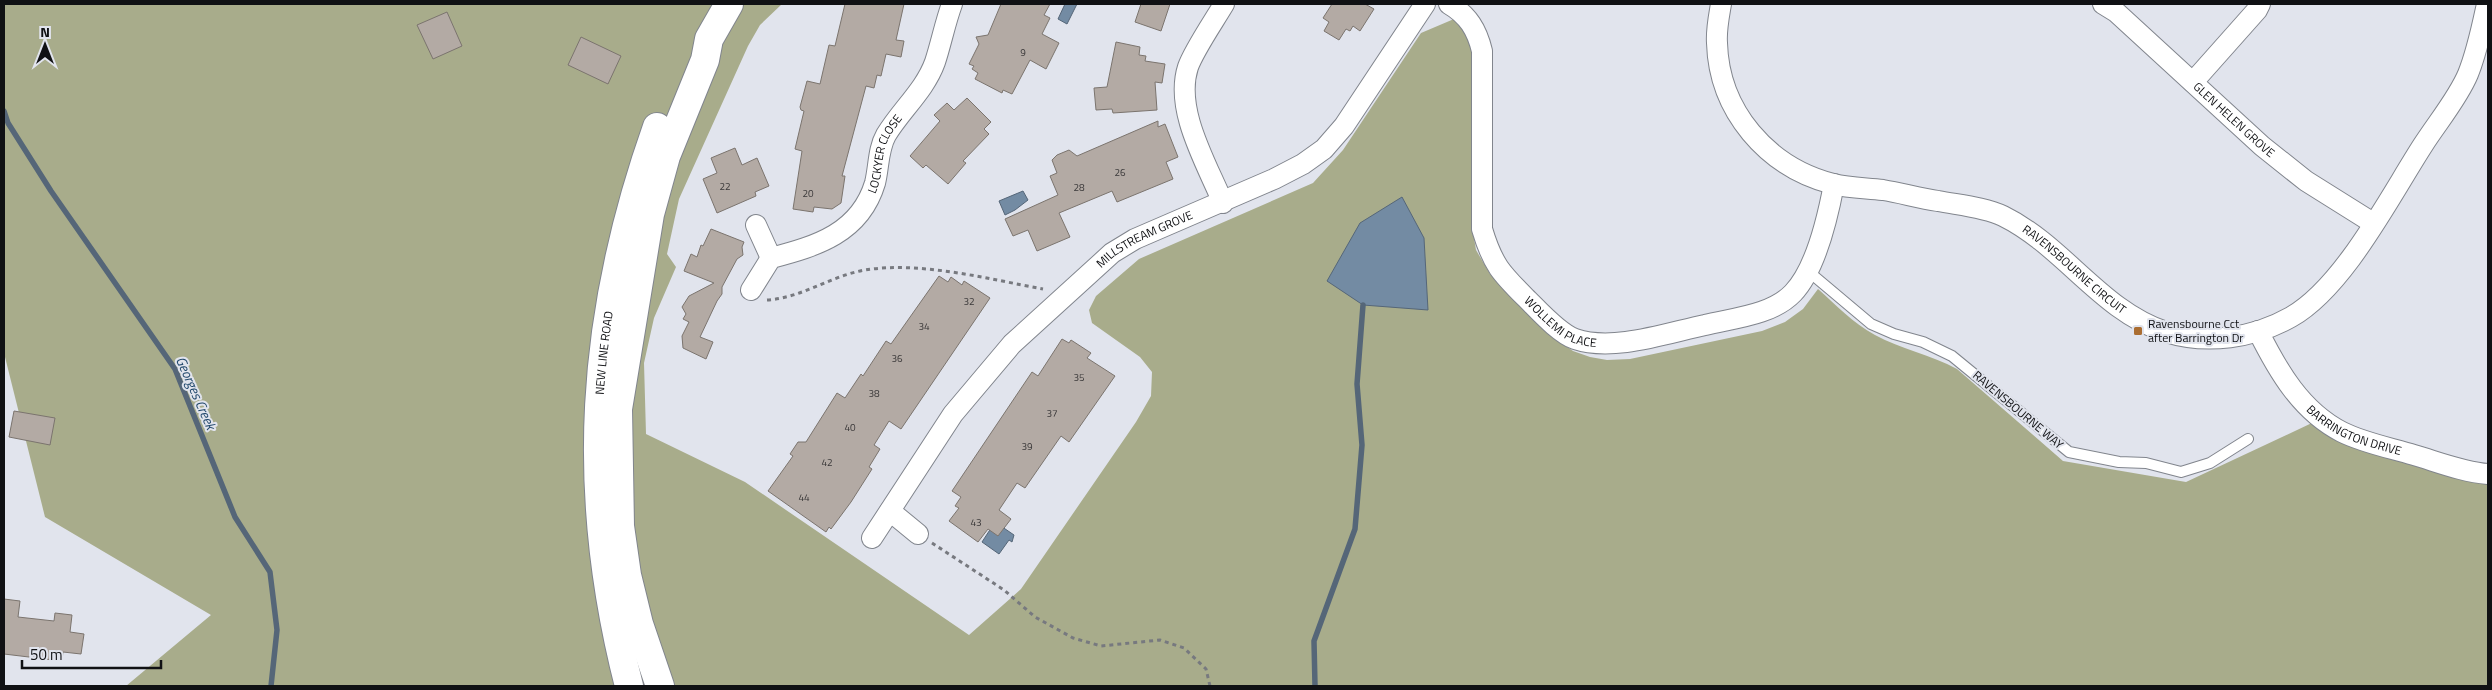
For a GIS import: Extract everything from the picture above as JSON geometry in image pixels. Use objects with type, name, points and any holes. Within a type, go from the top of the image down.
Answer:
[{"type":"main road","name":"NEW LINE ROAD","points":[[660,686],[639,624],[627,575],[620,526],[618,409],[650,214],[666,156],[705,60],[709,39],[729,4]]},
{"type":"main road","name":"NEW LINE ROAD","points":[[629,686],[616,634],[604,568],[598,512],[598,409],[606,319],[621,245],[636,186],[661,116],[691,54],[709,39]]},
{"type":"street","name":"LOCKYER CLOSE","points":[[771,258],[803,250],[828,239],[846,228],[861,214],[871,196],[886,136],[924,82],[935,62],[942,31],[952,4]]},
{"type":"street","points":[[1223,203],[1185,106],[1188,67],[1224,4]]},
{"type":"street","name":"MILLSTREAM GROVE","points":[[872,538],[953,414],[1012,344],[1112,253],[1135,239],[1223,203],[1303,164],[1324,150],[1344,126],[1425,4]]},
{"type":"street","name":"WOLLEMI PLACE","points":[[1448,4],[1470,22],[1478,35],[1482,51],[1482,229],[1488,248],[1498,269],[1546,318],[1573,339],[1593,343],[1631,341],[1770,309],[1793,293],[1808,271],[1830,204],[1834,184]]},
{"type":"street","name":"RAVENSBOURNE CIRCUIT","points":[[1720,4],[1717,43],[1723,79],[1739,118],[1760,145],[1782,163],[1807,175],[1834,184],[1885,191],[2000,215],[2035,234],[2097,291],[2141,322],[2169,333],[2197,338],[2226,338],[2258,331],[2292,317],[2316,298],[2346,266],[2468,75],[2487,4]]},
{"type":"street","name":"GLEN HELEN GROVE","points":[[2103,4],[2116,12],[2262,146],[2306,181],[2373,223]]},
{"type":"street","points":[[2193,82],[2257,10],[2260,4]]},
{"type":"street","points":[[751,290],[771,258],[756,225]]},
{"type":"street","name":"BARRINGTON DRIVE","points":[[2258,331],[2288,384],[2309,409],[2342,432],[2445,464],[2488,474]]},
{"type":"street","points":[[890,511],[918,534]]},
{"type":"lane","name":"RAVENSBOURNE WAY","points":[[1808,271],[1871,324],[1894,334],[1923,342],[1952,356],[2069,452],[2119,462],[2146,463],[2181,472],[2210,463],[2248,439]]},
{"type":"path","points":[[751,290],[767,300],[790,298],[837,277],[866,270],[895,269],[944,271],[1066,293]]},
{"type":"path","points":[[918,534],[1004,590],[1035,617],[1073,638],[1101,646],[1160,640],[1184,648],[1206,669],[1210,686]]},
{"type":"green space","points":[[4,4],[782,4],[760,25],[748,46],[679,199],[667,254],[676,267],[654,318],[644,363],[646,434],[745,482],[969,635],[1021,589],[1136,422],[1151,396],[1152,372],[1140,357],[1092,323],[1089,310],[1096,296],[1139,259],[1313,183],[1343,150],[1421,33],[1454,19],[1467,32],[1472,54],[1471,220],[1476,250],[1490,274],[1550,335],[1573,351],[1607,360],[1630,359],[1762,331],[1785,322],[1803,309],[1818,289],[1852,319],[1875,335],[1957,369],[2063,461],[2186,482],[2314,422],[2488,483],[2488,686],[126,686],[211,615],[45,517],[4,353]]},
{"type":"water","points":[[1065,4],[1077,4],[1067,24],[1058,19]]},
{"type":"water","points":[[1023,191],[1028,200],[1005,215],[999,201]]},
{"type":"water","points":[[1402,197],[1424,238],[1428,310],[1363,305],[1327,281],[1360,223]]},
{"type":"water","points":[[995,522],[1014,535],[1012,542],[1009,540],[999,554],[982,542]]},
{"type":"building","points":[[845,4],[904,4],[896,40],[904,41],[901,57],[886,54],[881,76],[877,75],[874,88],[866,86],[842,176],[845,176],[841,203],[832,209],[814,207],[813,212],[793,209],[802,151],[795,149],[804,111],[800,107],[807,81],[820,84],[829,45],[835,46]]},
{"type":"building","points":[[1001,4],[1050,4],[1044,15],[1050,18],[1042,34],[1059,43],[1046,69],[1030,60],[1012,94],[1003,90],[1002,93],[975,79],[978,73],[972,69],[974,66],[969,64],[979,44],[976,37],[988,35]]},
{"type":"building","points":[[1141,4],[1170,4],[1161,31],[1135,22]]},
{"type":"building","points":[[1332,4],[1365,4],[1374,9],[1360,31],[1353,26],[1350,31],[1346,29],[1339,40],[1324,31],[1329,22],[1323,18]]},
{"type":"building","points":[[447,12],[462,46],[433,59],[417,25]]},
{"type":"building","points":[[581,37],[621,56],[608,84],[568,65]]},
{"type":"building","points":[[1116,42],[1140,47],[1139,55],[1146,56],[1145,61],[1165,64],[1162,83],[1155,82],[1157,110],[1113,113],[1112,109],[1096,110],[1094,88],[1107,87]]},
{"type":"building","points":[[967,98],[991,122],[984,129],[989,134],[963,161],[966,163],[948,184],[926,165],[923,168],[910,156],[940,121],[934,115],[947,103],[954,110]]},
{"type":"building","points":[[1158,121],[1158,127],[1165,124],[1178,157],[1166,162],[1173,179],[1117,202],[1112,191],[1059,213],[1070,237],[1037,251],[1028,230],[1013,236],[1005,219],[1058,195],[1050,176],[1057,173],[1052,160],[1057,155],[1069,150],[1077,156]]},
{"type":"building","points":[[735,148],[742,165],[757,158],[769,186],[755,192],[756,196],[717,213],[703,179],[717,173],[711,158]]},
{"type":"building","points":[[711,229],[744,242],[742,247],[743,255],[737,259],[722,287],[722,294],[700,337],[713,342],[706,359],[683,348],[682,336],[689,322],[683,319],[686,314],[682,307],[689,296],[714,283],[684,271],[691,254],[697,257],[701,245],[703,246]]},
{"type":"building","points":[[939,276],[948,282],[951,277],[962,285],[964,281],[990,298],[901,429],[889,421],[874,445],[880,449],[869,467],[872,469],[851,502],[831,529],[829,527],[826,532],[768,491],[793,456],[790,454],[798,442],[806,442],[837,393],[845,398],[861,374],[863,376],[886,341],[891,344]]},
{"type":"building","points":[[1062,339],[1069,343],[1071,340],[1091,353],[1087,358],[1115,376],[1069,442],[1061,436],[1025,488],[1017,483],[999,510],[1011,519],[998,536],[988,529],[978,542],[949,521],[959,508],[955,506],[961,497],[952,491],[1032,372],[1038,376]]},
{"type":"building","points":[[14,411],[55,418],[50,445],[9,437]]},
{"type":"building","points":[[4,599],[20,601],[18,617],[54,621],[55,613],[72,615],[70,632],[84,634],[81,654],[63,652],[62,661],[4,654]]},
{"type":"waterway","name":"Georges Creek","points":[[4,111],[8,123],[51,191],[175,369],[235,517],[270,572],[277,630],[271,686]]},
{"type":"waterway","points":[[1315,686],[1314,641],[1355,529],[1362,445],[1357,384],[1363,305]]},
{"type":"place","name":"Ravensbourne Cct after Barrington Dr","points":[[2138,331]]}]
